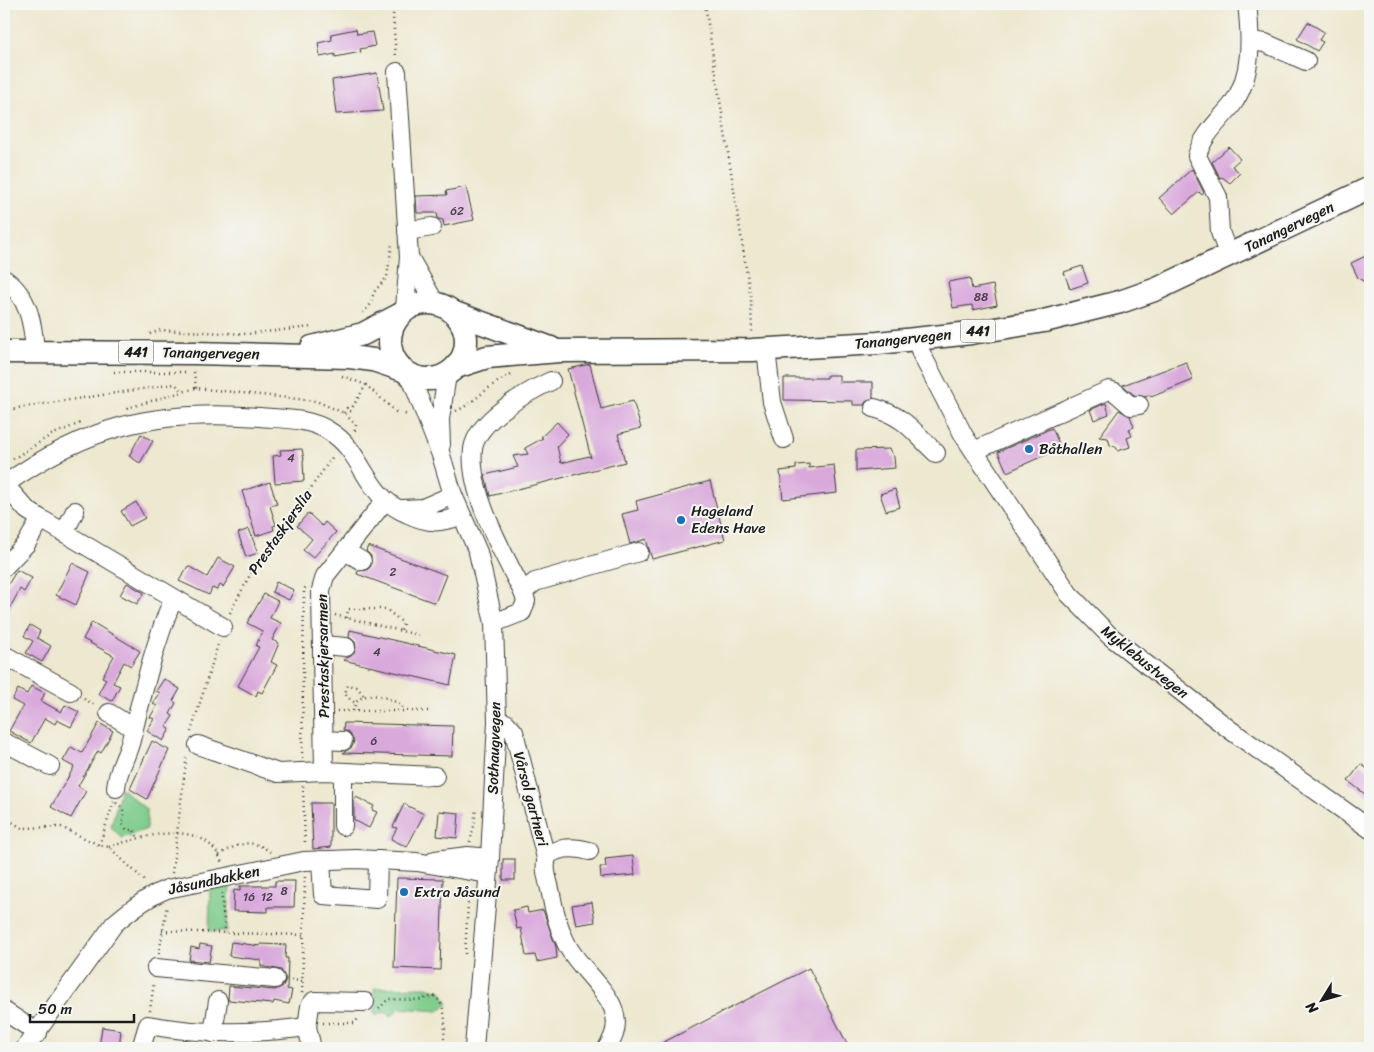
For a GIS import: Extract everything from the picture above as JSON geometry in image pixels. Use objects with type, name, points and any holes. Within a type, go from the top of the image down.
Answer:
[{"type":"main road","name":"Tanangervegen","points":[[452,371],[487,357],[559,351],[759,349],[841,346],[1014,326],[1077,314],[1120,302],[1158,288],[1370,188]]},
{"type":"main road","name":"441","points":[[402,312],[422,303],[445,308]]},
{"type":"main road","name":"Tanangervegen","points":[[445,308],[559,351]]},
{"type":"main road","points":[[445,308],[462,323],[466,340],[463,357],[452,371]]},
{"type":"main road","name":"Tanangervegen","points":[[269,354],[339,342],[379,327],[402,312]]},
{"type":"main road","points":[[402,312],[392,326],[390,344],[395,361],[406,373]]},
{"type":"main road","name":"Tanangervegen","points":[[4,352],[269,354],[373,360],[406,373]]},
{"type":"main road","name":"441","points":[[406,373],[424,380],[452,371]]},
{"type":"street","points":[[1229,256],[1220,232],[1218,197],[1197,156],[1200,144],[1233,103],[1240,91],[1251,41],[1247,4]]},
{"type":"street","points":[[1251,41],[1265,43],[1306,61]]},
{"type":"street","points":[[397,72],[403,128],[410,258],[402,312]]},
{"type":"street","points":[[407,225],[432,227]]},
{"type":"street","points":[[410,258],[445,308]]},
{"type":"street","points":[[4,279],[15,289],[28,307],[32,321],[35,351]]},
{"type":"street","name":"Myklebustvegen","points":[[916,338],[921,353],[974,451],[1069,594],[1110,636],[1229,728],[1370,829]]},
{"type":"street","points":[[759,349],[772,402],[784,439]]},
{"type":"street","name":"Sothaugvegen","points":[[441,456],[440,419],[452,371]]},
{"type":"street","name":"Sothaugvegen","points":[[406,373],[441,456],[453,495],[478,552],[494,623],[497,720],[489,866],[474,1048]]},
{"type":"street","points":[[494,623],[522,612],[526,601],[500,547],[480,498],[473,448],[481,431],[505,408],[527,392],[551,381]]},
{"type":"street","points":[[974,451],[1109,390],[1116,392],[1131,406],[1139,405]]},
{"type":"street","points":[[874,408],[891,413],[904,420],[936,453]]},
{"type":"street","points":[[223,627],[173,599],[27,510],[4,484],[42,458],[70,443],[129,423],[169,416],[206,414],[296,420],[314,423],[330,431],[345,443],[371,486],[390,506],[424,521],[440,522],[462,516]]},
{"type":"street","points":[[390,506],[423,508],[453,495]]},
{"type":"street","name":"Prestaskjersarmen","points":[[324,772],[323,612],[321,590],[325,576],[345,551],[390,506]]},
{"type":"street","points":[[64,532],[75,511]]},
{"type":"street","points":[[4,567],[26,544],[41,519]]},
{"type":"street","points":[[345,551],[362,562]]},
{"type":"street","points":[[523,592],[535,582],[551,576],[639,552]]},
{"type":"street","points":[[115,795],[118,770],[127,752],[157,640],[173,599]]},
{"type":"street","points":[[323,646],[346,647]]},
{"type":"street","points":[[4,655],[71,692]]},
{"type":"street","points":[[109,713],[133,728]]},
{"type":"street","name":"Vårsol gartneri","points":[[497,720],[506,723],[514,732],[546,858],[553,905],[568,946],[614,1008],[616,1030],[607,1048]]},
{"type":"street","points":[[324,740],[343,741]]},
{"type":"street","points":[[4,742],[50,766]]},
{"type":"street","points":[[192,745],[278,773],[324,772],[435,776]]},
{"type":"street","points":[[343,773],[343,826]]},
{"type":"street","points":[[546,858],[551,853],[575,847],[589,851]]},
{"type":"street","points":[[312,860],[323,895],[377,899],[378,860]]},
{"type":"street","name":"Jåsundbakken","points":[[26,1048],[101,940],[128,911],[167,889],[192,882],[312,860],[378,860],[489,866]]},
{"type":"street","points":[[156,968],[275,979]]},
{"type":"street","points":[[213,1033],[218,1001]]},
{"type":"street","points":[[312,1048],[307,1027],[310,1006],[314,1001],[369,1009]]},
{"type":"street","points":[[4,1011],[38,1033]]},
{"type":"street","points":[[141,1048],[148,1025],[182,1032],[256,1034],[307,1027]]},
{"type":"path","points":[[394,4],[393,17],[397,72]]},
{"type":"path","points":[[705,4],[759,349]]},
{"type":"path","points":[[359,316],[370,305],[374,292],[386,277],[395,235],[407,225]]},
{"type":"path","points":[[148,335],[161,330],[247,334],[320,327]]},
{"type":"path","points":[[108,371],[144,373],[201,371]]},
{"type":"path","points":[[194,372],[196,388]]},
{"type":"path","points":[[334,372],[366,385],[396,412],[411,415]]},
{"type":"path","points":[[4,410],[175,384],[182,390]]},
{"type":"path","points":[[344,413],[347,408],[350,410],[366,385]]},
{"type":"path","name":"Prestaskjerslia","points":[[171,879],[180,803],[192,745],[195,714],[223,627],[252,571],[345,443]]},
{"type":"path","points":[[302,1000],[304,935],[312,860],[302,772],[303,606],[304,589],[310,583]]},
{"type":"path","points":[[303,606],[422,636]]},
{"type":"path","points":[[347,618],[348,609],[386,608],[403,623],[402,631]]},
{"type":"path","points":[[354,703],[346,697],[345,693],[348,685],[357,687],[364,696]]},
{"type":"path","points":[[71,692],[109,713]]},
{"type":"path","points":[[353,711],[354,703],[364,696],[385,696],[402,706],[402,711]]},
{"type":"path","points":[[323,711],[428,711]]},
{"type":"path","points":[[115,795],[123,808],[122,824],[127,830],[134,830],[138,838]]},
{"type":"path","points":[[99,846],[115,795]]},
{"type":"path","points":[[468,848],[474,826],[476,807]]},
{"type":"path","points":[[4,817],[22,828],[61,827],[99,846],[109,847],[158,834],[199,837],[211,844],[219,855],[224,870]]},
{"type":"path","points":[[219,855],[242,842],[263,846],[271,853],[274,860]]},
{"type":"path","points":[[109,847],[140,874],[150,887]]},
{"type":"path","points":[[464,961],[468,903],[466,878]]},
{"type":"path","points":[[222,887],[221,909],[225,918],[225,933]]},
{"type":"path","points":[[148,1025],[168,898]]},
{"type":"path","points":[[162,931],[304,935]]},
{"type":"path","points":[[307,1027],[316,1023],[355,1023],[369,1009],[388,999],[419,1000],[434,996],[440,1001],[445,1018],[443,1048]]},
{"type":"green space","points":[[121,788],[147,810],[147,829],[122,838],[111,827]]},
{"type":"green space","points":[[230,886],[227,931],[209,931],[210,889]]},
{"type":"green space","points":[[426,987],[441,991],[448,1003],[439,1011],[399,1008],[392,1016],[385,1012],[374,1015],[374,988]]},
{"type":"building","points":[[1308,22],[1324,32],[1319,40],[1323,42],[1317,51],[1297,39]]},
{"type":"building","points":[[356,29],[357,34],[372,32],[375,46],[360,49],[361,52],[335,57],[335,54],[320,57],[318,43],[332,40],[331,34]]},
{"type":"building","points":[[377,73],[383,111],[336,114],[332,80]]},
{"type":"building","points":[[1229,147],[1240,159],[1232,166],[1240,173],[1230,183],[1222,177],[1220,178],[1212,162]]},
{"type":"building","points":[[1192,169],[1204,193],[1202,195],[1199,192],[1174,214],[1159,198]]},
{"type":"building","points":[[466,187],[474,220],[444,226],[443,220],[438,219],[437,213],[417,213],[416,196],[447,195],[446,191]]},
{"type":"building","points":[[1370,254],[1370,285],[1358,278],[1351,263]]},
{"type":"building","points":[[1082,266],[1088,283],[1070,289],[1064,272]]},
{"type":"building","points":[[970,278],[972,289],[993,285],[997,305],[973,310],[972,305],[953,308],[948,282]]},
{"type":"building","points":[[1186,362],[1193,380],[1151,397],[1150,395],[1145,397],[1134,395],[1123,385]]},
{"type":"building","points":[[590,364],[601,409],[633,401],[641,428],[618,434],[625,462],[490,496],[485,475],[518,467],[513,456],[528,454],[525,448],[543,438],[541,437],[557,422],[568,434],[557,446],[561,463],[589,456],[591,458],[568,369]]},
{"type":"building","points":[[827,375],[839,375],[839,382],[873,382],[873,398],[867,400],[864,405],[853,405],[853,401],[784,400],[784,378],[827,378]]},
{"type":"building","points":[[1106,403],[1109,414],[1094,420],[1090,410]]},
{"type":"building","points":[[1119,410],[1130,416],[1134,427],[1129,429],[1132,436],[1127,438],[1130,447],[1118,451],[1116,447],[1110,445],[1108,438],[1099,437]]},
{"type":"building","name":"Båthallen","points":[[1052,428],[1061,448],[1007,472],[998,452]]},
{"type":"building","points":[[141,434],[153,441],[140,463],[129,456]]},
{"type":"building","points":[[302,449],[304,481],[275,483],[273,456],[281,455],[280,450]]},
{"type":"building","points":[[889,449],[894,457],[895,468],[856,471],[856,450]]},
{"type":"building","points":[[809,464],[809,468],[834,465],[837,493],[783,499],[780,471],[796,469],[796,465]]},
{"type":"building","name":"Hageland Edens Have","points":[[710,481],[725,540],[652,559],[646,539],[630,544],[622,514],[638,510],[636,501]]},
{"type":"building","points":[[270,482],[277,504],[270,506],[276,525],[273,526],[274,530],[256,536],[242,491]]},
{"type":"building","points":[[895,489],[900,507],[886,511],[880,494]]},
{"type":"building","points":[[136,502],[145,518],[130,526],[121,511]]},
{"type":"building","points":[[308,513],[322,526],[325,522],[336,532],[313,558],[303,550],[312,539],[297,526]]},
{"type":"building","points":[[249,529],[258,553],[246,557],[238,533]]},
{"type":"building","points":[[368,546],[446,575],[435,603],[357,574],[358,571],[367,570],[371,566],[371,556],[366,551]]},
{"type":"building","points":[[218,558],[235,567],[223,587],[220,585],[217,590],[212,588],[209,595],[179,581],[188,566],[207,577]]},
{"type":"building","points":[[72,563],[90,572],[76,605],[56,595]]},
{"type":"building","points":[[17,570],[32,578],[24,592],[20,589],[4,619],[4,591]]},
{"type":"building","points":[[276,582],[294,590],[289,600],[272,592]]},
{"type":"building","points":[[127,583],[144,593],[137,604],[120,595]]},
{"type":"building","points":[[264,594],[278,601],[270,618],[281,623],[272,640],[279,643],[271,662],[277,665],[262,693],[258,691],[256,696],[238,686],[259,647],[256,646],[262,631],[247,623]]},
{"type":"building","points":[[92,622],[140,651],[131,666],[124,662],[113,683],[120,686],[112,701],[98,694],[106,679],[102,677],[114,656],[83,639]]},
{"type":"building","points":[[30,625],[40,631],[37,638],[51,646],[42,662],[26,653],[33,641],[24,636]]},
{"type":"building","points":[[350,630],[456,655],[450,685],[343,660],[351,656],[356,648],[355,642],[349,637]]},
{"type":"building","points":[[164,679],[180,689],[173,701],[176,703],[170,714],[173,716],[166,727],[170,729],[163,741],[147,731],[154,719],[150,717],[157,706],[153,704],[160,693],[156,691]]},
{"type":"building","points":[[31,686],[45,693],[41,701],[61,712],[65,705],[79,712],[71,727],[57,720],[55,724],[45,718],[31,743],[9,731],[23,706],[12,700],[18,689],[27,694]]},
{"type":"building","points":[[99,723],[113,731],[101,753],[98,751],[78,786],[86,791],[71,818],[51,807],[74,767],[63,761],[71,747],[82,753]]},
{"type":"building","points":[[344,723],[453,726],[452,756],[343,753],[352,747],[354,741],[349,732],[343,730]]},
{"type":"building","points":[[152,741],[169,750],[147,799],[130,789]]},
{"type":"building","points":[[1361,764],[1370,771],[1370,798],[1348,781]]},
{"type":"building","points":[[356,797],[374,806],[372,810],[377,812],[369,828],[354,820],[354,801]]},
{"type":"building","points":[[311,803],[331,803],[331,847],[313,849]]},
{"type":"building","points":[[404,804],[424,814],[407,847],[391,839],[397,828],[393,827]]},
{"type":"building","points":[[439,811],[459,813],[457,838],[437,836]]},
{"type":"building","points":[[633,856],[635,875],[601,878],[600,867],[606,867],[605,859]]},
{"type":"building","points":[[503,859],[515,859],[515,880],[503,880]]},
{"type":"building","points":[[397,878],[443,879],[440,970],[394,968]]},
{"type":"building","points":[[275,881],[295,881],[294,907],[268,907],[268,912],[233,911],[234,890],[240,891],[240,886],[275,886]]},
{"type":"building","points":[[592,902],[595,922],[576,925],[572,905]]},
{"type":"building","points":[[527,907],[528,913],[543,910],[556,947],[557,958],[537,962],[535,955],[526,956],[521,928],[517,929],[513,910]]},
{"type":"building","points":[[231,942],[260,946],[260,944],[286,945],[285,958],[288,958],[287,989],[292,990],[289,1004],[274,1001],[273,1004],[228,1000],[229,986],[275,990],[283,986],[286,979],[281,970],[261,966],[261,960],[229,956]]},
{"type":"building","points":[[200,944],[212,946],[209,962],[189,960],[191,947],[199,949]]},
{"type":"building","points":[[809,968],[849,1048],[652,1048]]},
{"type":"building","points":[[102,1027],[121,1030],[119,1048],[99,1048]]},
{"type":"place","name":"Båthallen","points":[[1029,449]]},
{"type":"place","name":"Hageland Edens Have","points":[[681,520]]},
{"type":"place","name":"Extra Jåsund","points":[[404,892]]}]
